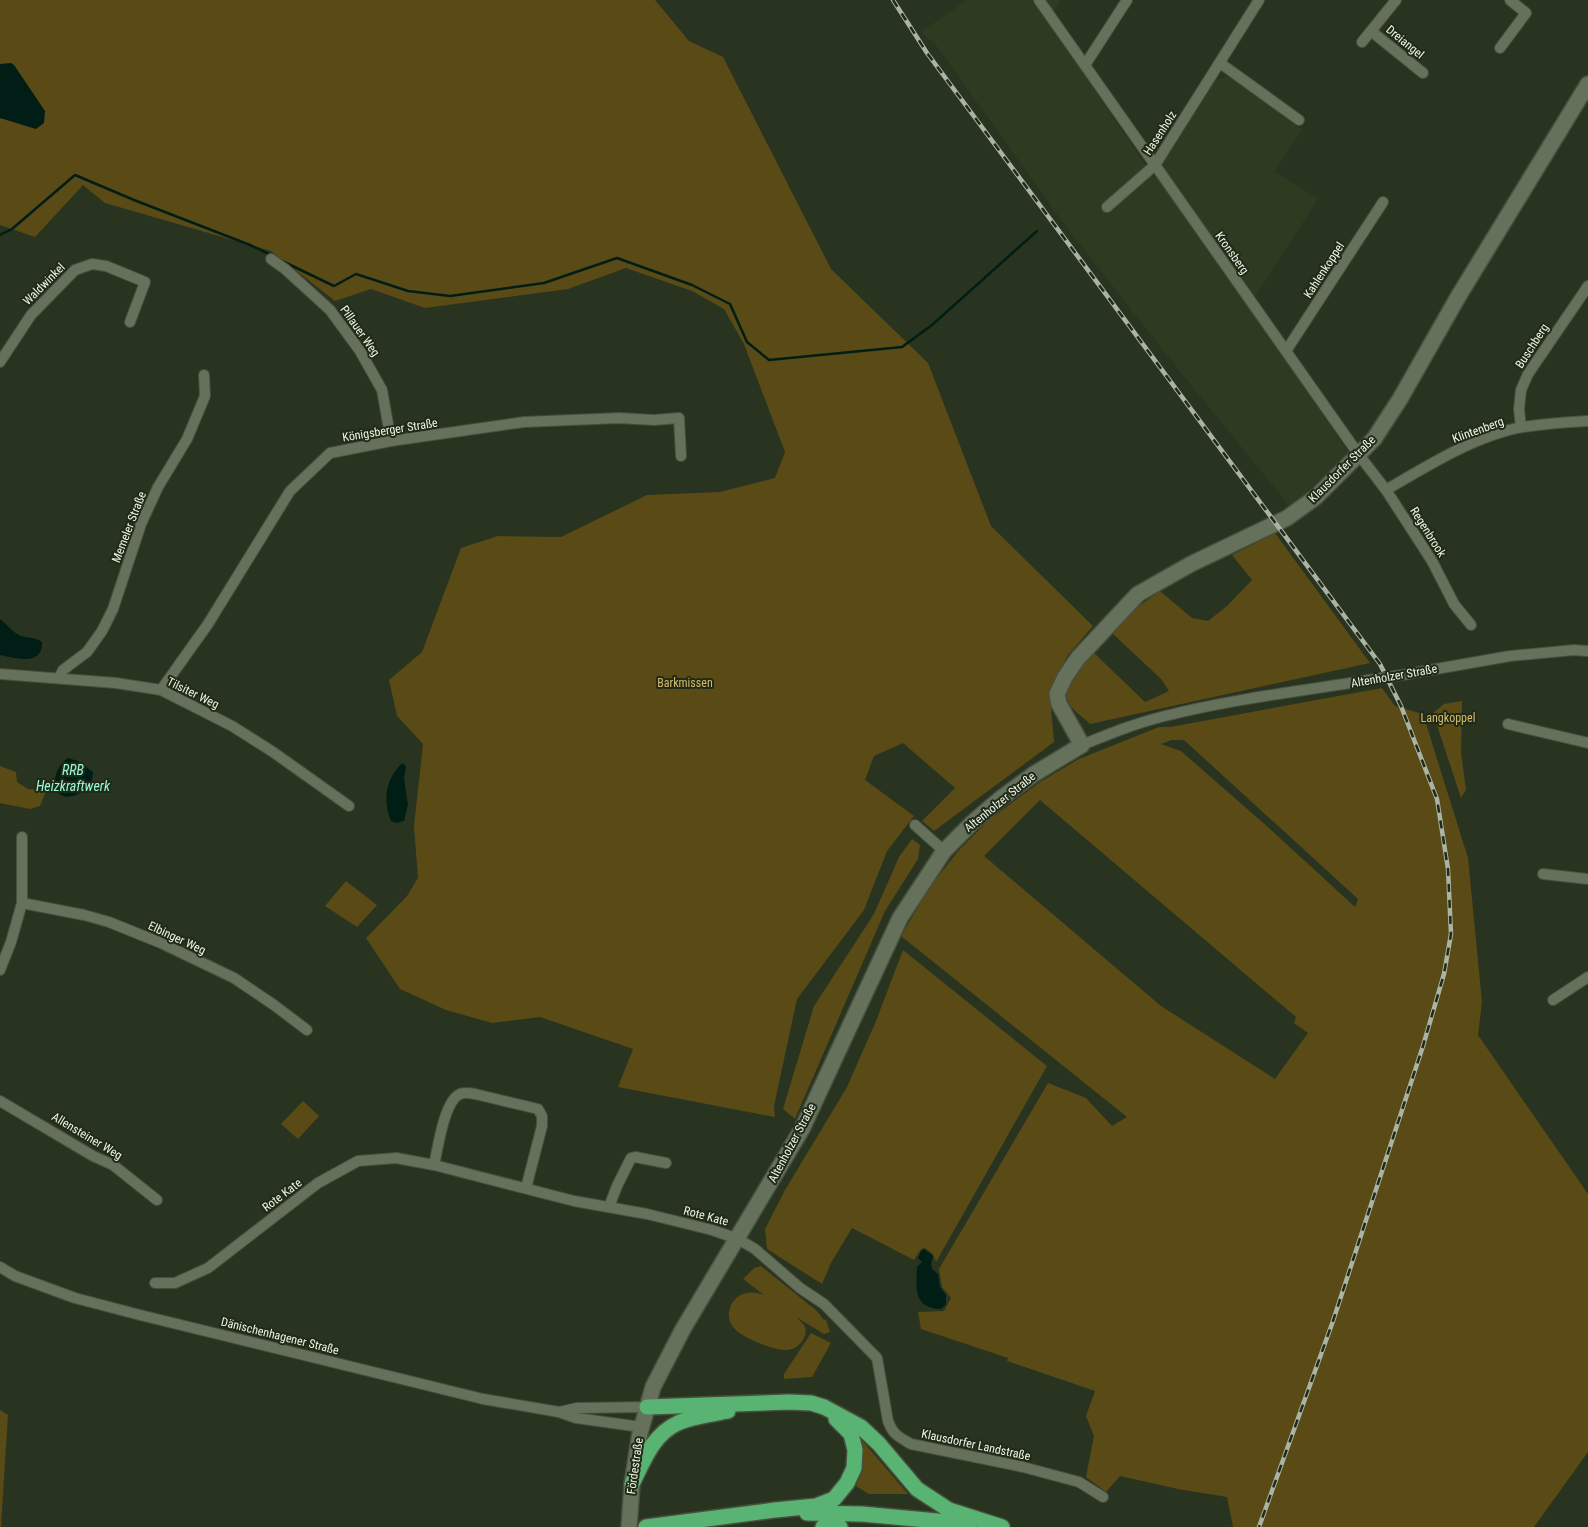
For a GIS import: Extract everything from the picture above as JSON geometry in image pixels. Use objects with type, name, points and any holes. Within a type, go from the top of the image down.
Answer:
[{"type":"highway","points":[[647,1407],[789,1402],[812,1403],[824,1407],[862,1427],[917,1489],[933,1500],[949,1510],[1002,1527]]},
{"type":"highway","points":[[632,1484],[647,1453],[659,1436],[678,1423],[761,1403]]},
{"type":"highway","points":[[647,1407],[664,1418],[678,1423]]},
{"type":"highway","points":[[646,1527],[816,1506],[834,1499],[847,1483],[854,1468],[855,1450],[851,1434],[824,1407]]},
{"type":"highway","points":[[701,1519],[798,1513],[862,1514],[992,1527]]},
{"type":"highway","points":[[823,1527],[840,1527]]},
{"type":"street","name":"Kronsberg","points":[[1039,0],[1359,455]]},
{"type":"street","points":[[1085,65],[1127,0]]},
{"type":"street","name":"Hasenholz","points":[[1108,207],[1155,165],[1259,0]]},
{"type":"street","name":"Dreiangel","points":[[1362,42],[1396,0]]},
{"type":"street","points":[[1500,48],[1526,13],[1510,0]]},
{"type":"street","name":"Dreiangel","points":[[1371,31],[1423,73]]},
{"type":"street","points":[[1220,63],[1299,120]]},
{"type":"street","name":"Klausdorfer Straße","points":[[1082,745],[1059,704],[1057,694],[1065,677],[1078,658],[1138,594],[1191,564],[1287,518],[1316,497],[1359,455],[1374,438],[1400,399],[1458,297],[1588,84]]},
{"type":"street","name":"Kahlenkoppel","points":[[1286,351],[1383,202]]},
{"type":"street","name":"Pillauer Weg","points":[[270,259],[286,270],[330,310],[360,351],[382,390],[391,441]]},
{"type":"street","name":"Waldwinkel","points":[[0,362],[31,315],[75,270],[92,264],[106,266],[145,282],[130,322]]},
{"type":"street","name":"Buschberg","points":[[1522,428],[1519,409],[1520,390],[1528,374],[1588,286]]},
{"type":"street","name":"Memeler Straße","points":[[59,678],[63,670],[87,652],[102,631],[113,609],[141,524],[158,487],[187,439],[205,396],[204,374]]},
{"type":"street","name":"Königsberger Straße","points":[[161,690],[212,617],[290,491],[330,453],[391,441],[524,422],[619,418],[654,420],[679,418],[681,456]]},
{"type":"street","name":"Klintenberg","points":[[1386,490],[1442,457],[1492,436],[1522,428],[1588,421]]},
{"type":"street","name":"Regenbrook","points":[[1359,455],[1386,490],[1432,561],[1454,604],[1471,625]]},
{"type":"street","name":"Altenholzer Straße","points":[[647,1407],[653,1387],[683,1329],[802,1129],[900,918],[944,851],[1000,799],[1034,774],[1082,745],[1116,731],[1164,716],[1220,704],[1510,656],[1574,650],[1588,651]]},
{"type":"street","name":"Tilsiter Weg","points":[[0,674],[116,683],[161,690],[232,726],[348,806]]},
{"type":"street","points":[[1508,724],[1588,743]]},
{"type":"street","points":[[915,825],[944,851]]},
{"type":"street","points":[[0,970],[11,942],[22,903],[22,837]]},
{"type":"street","points":[[1543,874],[1588,879]]},
{"type":"street","name":"Elbinger Weg","points":[[22,903],[84,915],[117,925],[161,943],[234,978],[307,1030]]},
{"type":"street","points":[[1553,1000],[1588,977]]},
{"type":"street","points":[[434,1165],[446,1114],[458,1094],[465,1092],[538,1109],[542,1116],[542,1126],[526,1188]]},
{"type":"street","name":"Allensteiner Weg","points":[[0,1101],[49,1128],[93,1156],[113,1165],[157,1200]]},
{"type":"street","points":[[609,1207],[631,1158],[635,1156],[666,1162]]},
{"type":"street","name":"Rote Kate","points":[[155,1283],[175,1283],[208,1268],[318,1183],[358,1161],[396,1158],[434,1165],[574,1201],[648,1214],[738,1238]]},
{"type":"street","name":"Klausdorfer Landstraße","points":[[738,1238],[755,1249],[800,1288],[824,1304],[877,1358],[888,1422],[892,1431],[899,1438],[911,1444],[1023,1466],[1079,1482],[1103,1497]]},
{"type":"street","name":"Dänischenhagener Straße","points":[[0,1267],[15,1276],[75,1298],[131,1313],[483,1399],[559,1412],[576,1418],[641,1427]]},
{"type":"street","name":"Dänischenhagener Straße","points":[[559,1412],[577,1408],[647,1407]]},
{"type":"street","name":"Fördestraße","points":[[629,1527],[632,1484],[641,1427],[647,1407]]},
{"type":"shaded area","points":[[967,0],[1061,0],[1048,21],[1154,178],[1215,81],[1228,76],[1302,130],[1274,171],[1318,199],[1249,306],[1348,452],[1346,461],[1292,509],[1067,228],[936,45],[921,32]]},
{"type":"green space","name":"Barkmissen","points":[[0,0],[655,0],[689,41],[723,57],[831,269],[928,363],[991,526],[1093,626],[1068,655],[1058,674],[1050,698],[1054,742],[934,831],[922,821],[955,788],[903,743],[874,756],[865,780],[914,816],[887,851],[864,910],[797,999],[774,1106],[775,1117],[618,1087],[633,1049],[540,1017],[492,1023],[446,1010],[400,989],[366,938],[407,896],[418,878],[414,826],[423,744],[397,716],[389,680],[422,652],[461,548],[498,536],[561,537],[647,495],[720,492],[775,478],[785,452],[744,344],[724,309],[692,291],[626,268],[568,289],[425,308],[371,289],[335,301],[271,251],[105,203],[83,185],[35,237],[0,225]]},
{"type":"green space","points":[[1275,533],[1370,663],[1090,724],[1072,708],[1066,696],[1067,690],[1074,675],[1091,650],[1145,702],[1169,691],[1161,679],[1112,633],[1132,611],[1160,591],[1192,618],[1208,621],[1227,606],[1252,580],[1232,555]]},
{"type":"green space","points":[[1382,688],[1395,706],[1423,714],[1468,858],[1482,1002],[1478,1035],[1588,1194],[1588,1452],[1534,1527],[1233,1527],[1227,1497],[1178,1489],[1120,1476],[1106,1492],[1086,1477],[1094,1436],[1086,1416],[1095,1391],[1007,1361],[1008,1358],[921,1329],[918,1312],[944,1311],[951,1298],[942,1287],[939,1269],[1048,1083],[1086,1098],[1112,1126],[1127,1117],[901,936],[929,888],[959,850],[990,819],[1040,782],[1079,759],[1159,727],[1170,727]],"holes":[[[1172,740],[1184,740],[1358,899],[1355,907],[1181,751],[1161,744]],[[1040,800],[1296,1017],[1294,1023],[1308,1033],[1275,1079],[1161,1006],[984,856]]]},
{"type":"green space","name":"Langkoppel","points":[[1462,701],[1461,752],[1466,790],[1461,798],[1433,713],[1444,704]]},
{"type":"green space","points":[[0,766],[16,772],[17,782],[28,789],[46,791],[40,806],[30,809],[0,803]]},
{"type":"green space","points":[[912,839],[920,845],[918,859],[885,911],[795,1119],[783,1109],[814,1006],[874,914],[899,857]]},
{"type":"green space","points":[[346,881],[377,905],[357,927],[325,906]]},
{"type":"green space","points":[[903,950],[1047,1066],[936,1262],[933,1254],[925,1248],[921,1249],[914,1260],[852,1228],[831,1263],[822,1284],[767,1249],[765,1229],[785,1190],[847,1087],[876,1021]]},
{"type":"green space","points":[[303,1101],[319,1116],[298,1139],[281,1124]]},
{"type":"green space","points":[[761,1266],[817,1311],[826,1320],[830,1332],[824,1334],[796,1317],[804,1325],[806,1333],[796,1347],[788,1350],[760,1343],[739,1333],[731,1323],[729,1312],[734,1300],[742,1294],[753,1292],[764,1295],[743,1279],[754,1268]]},
{"type":"green space","points":[[811,1333],[831,1343],[812,1377],[784,1379],[784,1374]]},
{"type":"green space","points":[[0,1410],[8,1415],[1,1527],[0,1527]]},
{"type":"green space","points":[[860,1438],[908,1494],[869,1494],[856,1486],[863,1464]]},
{"type":"water","points":[[11,63],[45,111],[44,123],[36,129],[0,118],[0,64]]},
{"type":"water","points":[[0,619],[19,635],[42,642],[38,655],[33,658],[20,659],[0,655]]},
{"type":"water","name":"RRB Heizkraftwerk","points":[[68,758],[78,761],[93,772],[91,782],[87,788],[72,796],[64,796],[59,793],[55,780],[61,765]]},
{"type":"water","points":[[401,764],[404,764],[406,767],[404,778],[408,805],[404,821],[396,823],[391,821],[386,798],[392,777]]},
{"type":"water","points":[[924,1249],[933,1256],[932,1269],[938,1274],[940,1287],[946,1295],[946,1304],[941,1309],[925,1305],[918,1296],[916,1282],[917,1267],[922,1262],[918,1258]]},
{"type":"waterway","points":[[0,235],[12,229],[75,175],[271,255]]},
{"type":"waterway","points":[[280,260],[334,286],[356,274],[408,291],[450,296],[544,283],[617,258],[692,285],[730,304],[747,342],[769,360],[902,347],[932,325],[1037,231]]},
{"type":"railway","points":[[893,0],[927,53],[1380,664],[1401,706],[1437,799],[1448,869],[1451,934],[1444,974],[1423,1046],[1333,1321],[1259,1527]]}]
